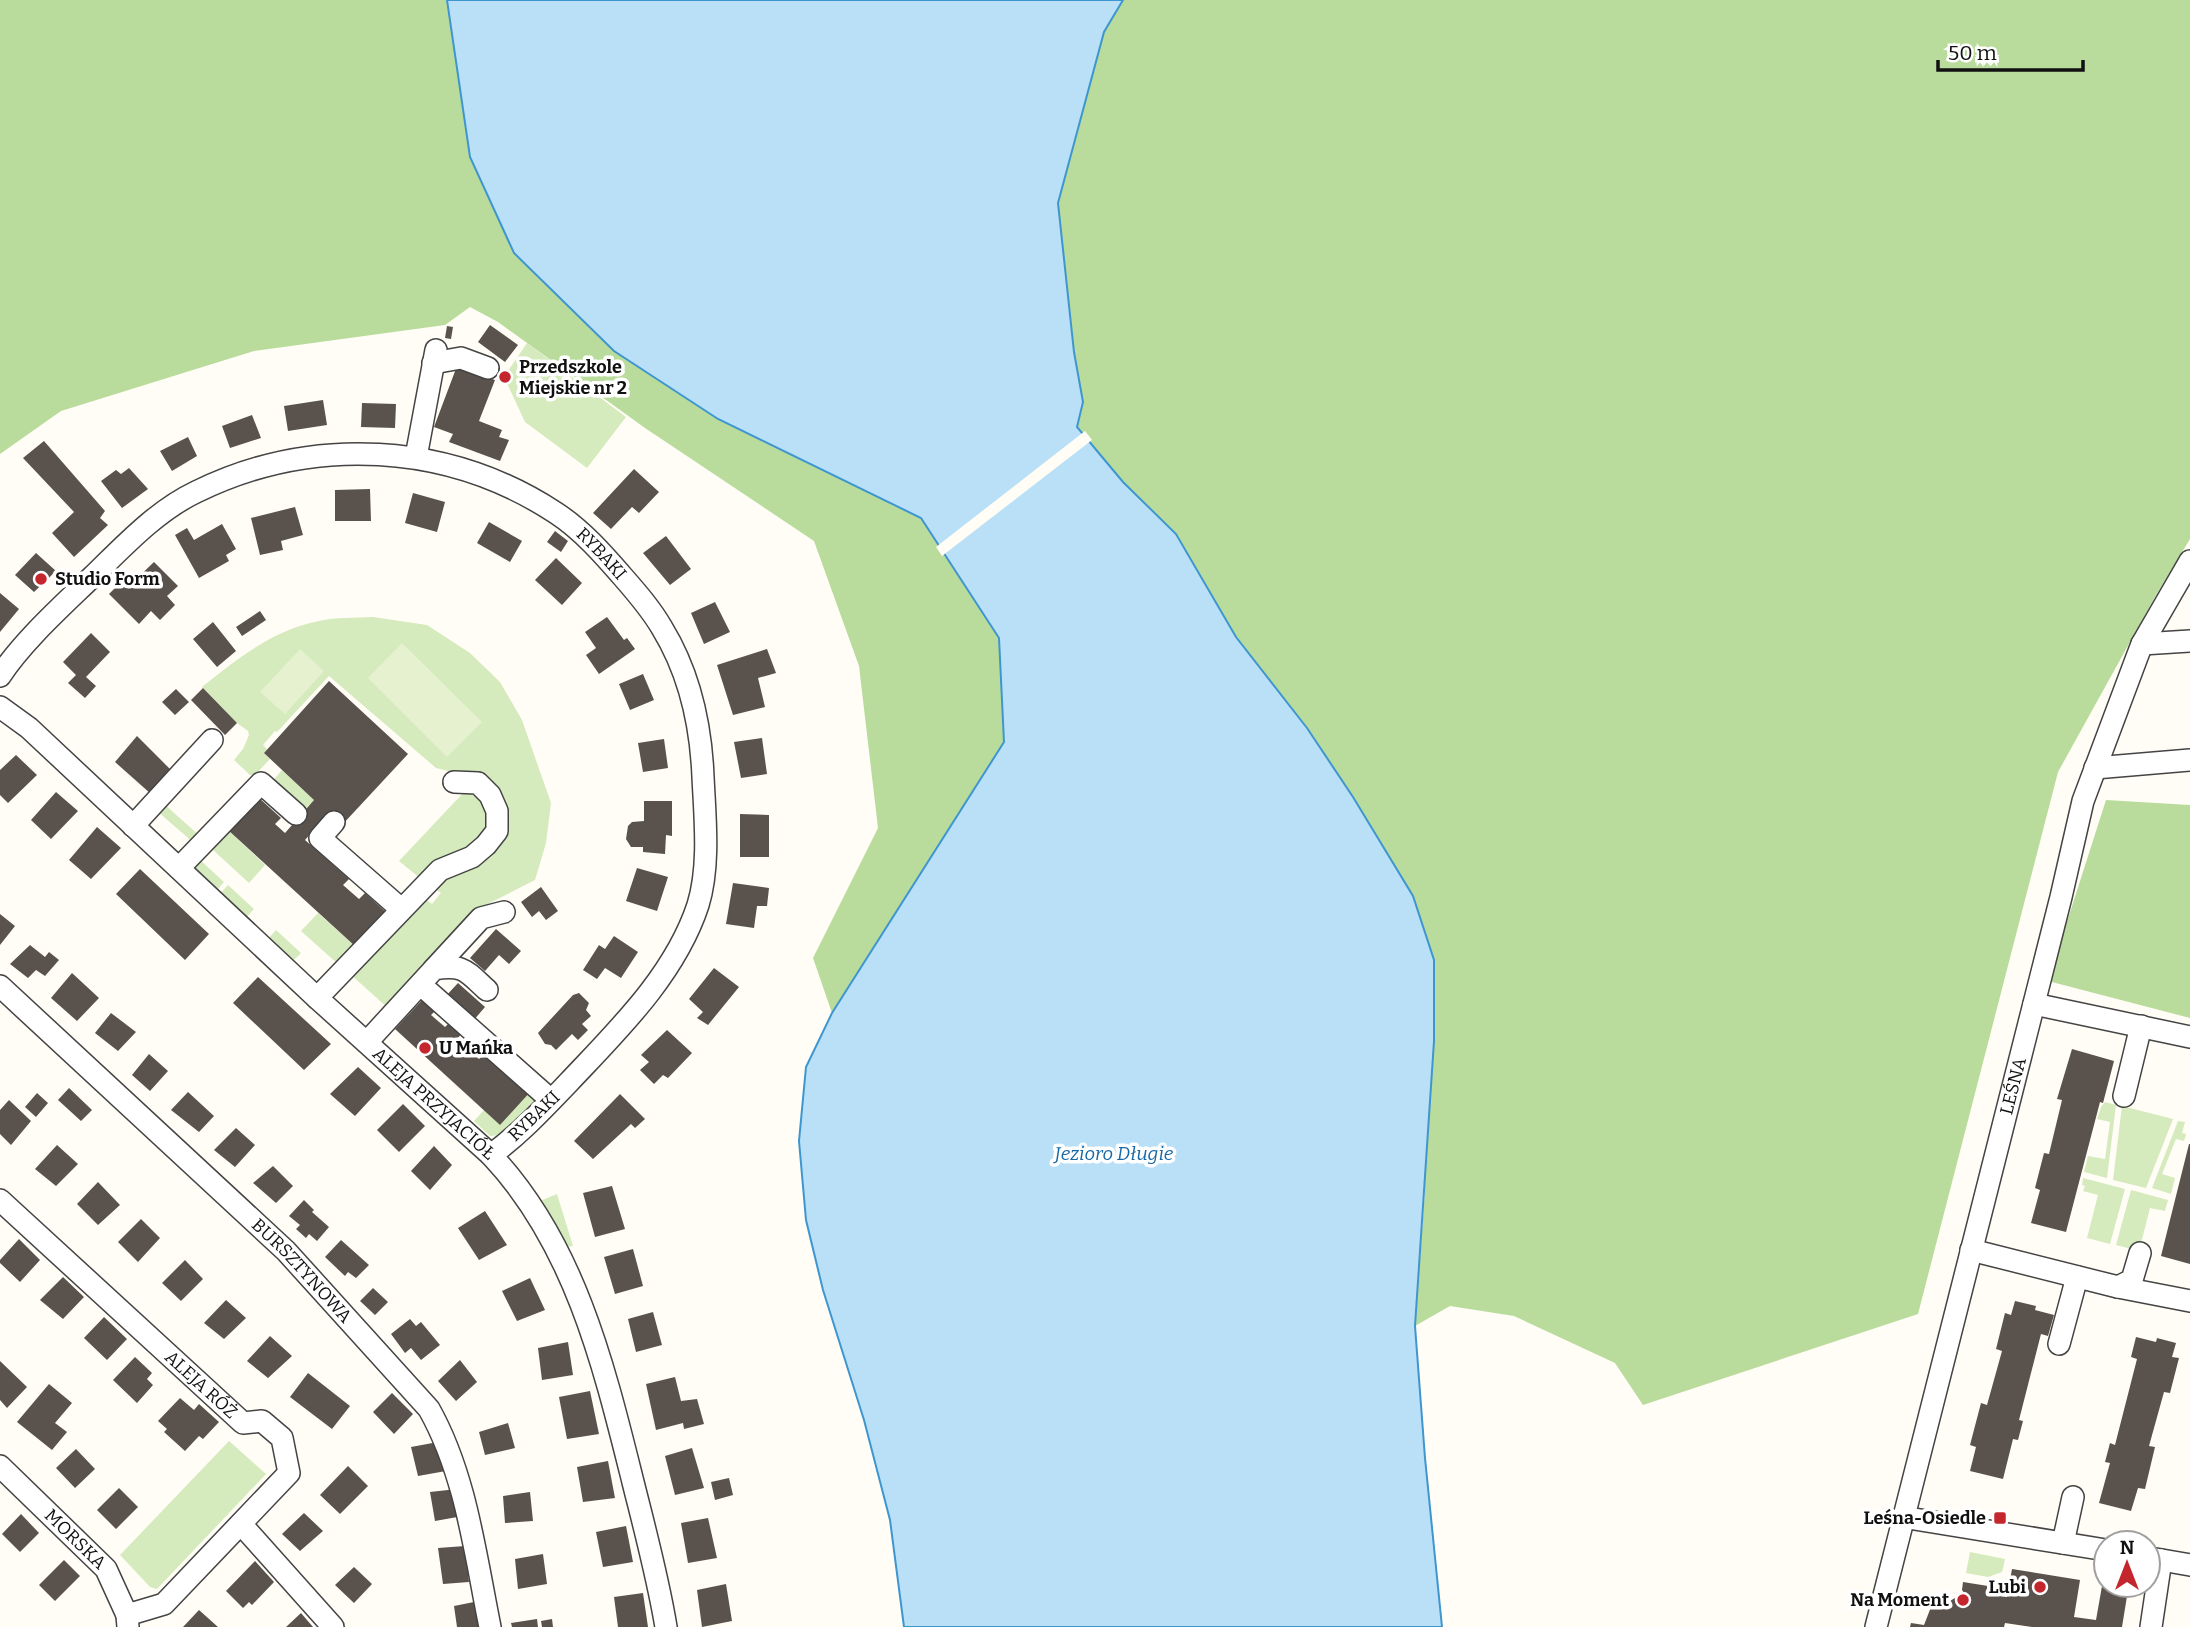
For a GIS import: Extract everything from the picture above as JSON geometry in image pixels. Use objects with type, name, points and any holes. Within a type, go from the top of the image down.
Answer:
[{"type":"street","points":[[416,457],[434,357],[461,358],[488,368]]},
{"type":"street","name":"RYBAKI","points":[[0,676],[65,604],[125,545],[165,511],[193,493],[274,463],[340,454],[416,457],[455,466],[506,486],[556,513],[578,530],[640,598],[664,631],[695,710],[702,747],[705,850],[698,904],[681,943],[658,981],[617,1032],[515,1138],[491,1154]]},
{"type":"street","name":"LEŚNA","points":[[1876,1627],[2083,801],[2142,644],[2190,561]]},
{"type":"street","points":[[2142,644],[2190,641]]},
{"type":"street","name":"ALEJA PRZYJACIÓŁ","points":[[0,707],[29,728],[317,998],[491,1154],[512,1177],[550,1233],[594,1338],[622,1439],[666,1627]]},
{"type":"street","points":[[133,826],[212,740]]},
{"type":"street","points":[[2095,768],[2190,760]]},
{"type":"street","points":[[317,998],[440,870],[472,857],[497,831],[497,811],[490,795],[478,783],[454,782]]},
{"type":"street","points":[[178,868],[261,783],[296,814]]},
{"type":"street","points":[[334,822],[320,838],[401,909]]},
{"type":"street","points":[[367,1042],[481,918],[504,912]]},
{"type":"street","points":[[428,977],[462,967],[487,990]]},
{"type":"street","points":[[428,977],[551,1100]]},
{"type":"street","name":"BURSZTYNOWA","points":[[0,986],[286,1251],[429,1409],[440,1428],[464,1497],[490,1627]]},
{"type":"street","points":[[2034,1004],[2190,1037]]},
{"type":"street","points":[[2124,1096],[2141,1026]]},
{"type":"street","name":"ALEJA RÓŻ","points":[[0,1200],[243,1423],[262,1420],[282,1438],[289,1473],[164,1604],[127,1621]]},
{"type":"street","points":[[1971,1250],[2118,1287],[2190,1301]]},
{"type":"street","points":[[2118,1287],[2132,1280],[2140,1253]]},
{"type":"street","points":[[2059,1343],[2077,1276]]},
{"type":"street","name":"MORSKA","points":[[0,1466],[106,1569],[127,1621]]},
{"type":"street","points":[[2063,1543],[2073,1497]]},
{"type":"street","points":[[1902,1517],[2092,1548]]},
{"type":"street","points":[[241,1524],[333,1627]]},
{"type":"street","points":[[2162,1560],[2190,1565]]},
{"type":"street","points":[[2151,1627],[2153,1599]]},
{"type":"green space","points":[[0,0],[447,0],[470,157],[718,419],[921,518],[1000,638],[1004,742],[832,1013],[813,958],[878,828],[859,666],[814,541],[645,428],[498,322],[470,307],[445,325],[254,351],[61,411],[0,454]]},
{"type":"green space","points":[[1123,0],[2190,0],[2190,539],[2058,772],[1918,1314],[1643,1405],[1615,1363],[1514,1316],[1450,1306],[1415,1326],[1425,1191],[1413,896],[1307,728],[1236,637],[1176,534],[1123,482],[1077,428],[1083,402],[1074,352],[1058,203],[1104,32]]},
{"type":"green space","points":[[527,343],[626,417],[587,468],[525,422],[504,377]]},
{"type":"green space","points":[[373,617],[427,625],[470,653],[500,682],[522,720],[551,803],[546,843],[535,880],[478,909],[389,1009],[350,974],[424,898],[432,904],[441,893],[433,887],[500,833],[480,779],[436,768],[329,676],[263,745],[267,749],[264,753],[270,759],[255,775],[250,775],[234,760],[243,749],[248,731],[202,687],[243,656],[286,631],[326,620]]},
{"type":"green space","points":[[402,643],[482,722],[447,757],[368,678]]},
{"type":"green space","points":[[300,649],[324,671],[285,714],[260,692]]},
{"type":"green space","points":[[282,770],[314,800],[304,810],[275,784],[275,778]]},
{"type":"green space","points":[[473,788],[485,798],[490,830],[482,842],[421,879],[399,861],[464,792]]},
{"type":"green space","points":[[2106,800],[2190,805],[2190,1018],[2048,981]]},
{"type":"green space","points":[[164,804],[201,837],[195,844],[157,811]]},
{"type":"green space","points":[[228,830],[265,865],[249,883],[212,849]]},
{"type":"green space","points":[[199,859],[224,882],[218,889],[193,866]]},
{"type":"green space","points":[[228,885],[254,909],[245,919],[219,895]]},
{"type":"green space","points":[[318,913],[356,947],[339,965],[301,931]]},
{"type":"green space","points":[[276,930],[301,953],[292,962],[267,940]]},
{"type":"green space","points":[[531,1091],[538,1097],[501,1135],[490,1136],[474,1121],[484,1110],[500,1124]]},
{"type":"green space","points":[[2105,1102],[2116,1105],[2107,1178],[2084,1172],[2088,1156],[2105,1159],[2110,1122],[2097,1119]]},
{"type":"green space","points":[[2122,1106],[2173,1119],[2146,1188],[2113,1180]]},
{"type":"green space","points":[[2178,1121],[2185,1122],[2182,1133],[2186,1134],[2184,1141],[2176,1139],[2162,1174],[2175,1178],[2171,1194],[2152,1188]]},
{"type":"green space","points":[[2083,1178],[2125,1189],[2110,1244],[2087,1238],[2098,1195],[2083,1191]]},
{"type":"green space","points":[[2131,1190],[2168,1200],[2165,1211],[2150,1208],[2139,1251],[2116,1245]]},
{"type":"green space","points":[[557,1194],[573,1246],[567,1247],[540,1201]]},
{"type":"green space","points":[[229,1441],[266,1474],[157,1589],[150,1587],[120,1555]]},
{"type":"green space","points":[[1970,1552],[2005,1559],[2002,1572],[1988,1577],[1966,1573]]},
{"type":"water","name":"Jezioro Długie","points":[[447,0],[1123,0],[1104,32],[1058,203],[1074,352],[1083,402],[1077,427],[1123,482],[1176,534],[1236,637],[1307,728],[1413,896],[1434,960],[1434,1041],[1415,1326],[1442,1627],[904,1627],[890,1520],[864,1420],[823,1290],[806,1220],[799,1141],[806,1067],[832,1013],[1004,742],[999,638],[921,518],[718,419],[614,351],[514,253],[470,157]]},
{"type":"pier","points":[[1085,431],[1092,440],[942,556],[936,547]]},
{"type":"building","points":[[490,325],[518,345],[505,362],[478,342]]},
{"type":"building","points":[[447,326],[453,327],[451,339],[445,338]]},
{"type":"building","points":[[457,366],[495,380],[479,421],[502,430],[499,437],[509,440],[500,461],[449,442],[453,434],[434,427]]},
{"type":"building","points":[[323,400],[327,425],[288,431],[284,406]]},
{"type":"building","points":[[362,403],[396,404],[395,428],[361,427]]},
{"type":"building","points":[[252,415],[261,438],[230,448],[222,426]]},
{"type":"building","points":[[188,437],[197,456],[172,471],[160,451]]},
{"type":"building","points":[[44,441],[105,511],[100,518],[108,525],[74,557],[52,533],[74,512],[23,458]]},
{"type":"building","points":[[129,468],[148,489],[122,508],[101,481],[116,470],[121,474]]},
{"type":"building","points":[[634,469],[659,492],[639,513],[632,507],[611,529],[593,513]]},
{"type":"building","points":[[370,489],[371,521],[335,521],[335,490]]},
{"type":"building","points":[[413,493],[445,502],[437,532],[405,523]]},
{"type":"building","points":[[295,507],[303,535],[281,541],[283,550],[260,555],[251,518]]},
{"type":"building","points":[[489,522],[522,541],[510,562],[477,543]]},
{"type":"building","points":[[222,524],[236,549],[226,555],[229,561],[199,578],[175,535],[187,528],[194,540]]},
{"type":"building","points":[[555,531],[568,541],[561,552],[547,542]]},
{"type":"building","points":[[666,536],[691,569],[670,585],[643,553]]},
{"type":"building","points":[[36,553],[56,571],[34,592],[15,575]]},
{"type":"building","points":[[556,558],[582,583],[562,605],[535,580]]},
{"type":"building","points":[[154,562],[178,586],[167,596],[175,605],[160,620],[151,611],[139,624],[109,594],[125,578],[131,584]]},
{"type":"building","points":[[0,593],[19,609],[0,632]]},
{"type":"building","points":[[715,602],[730,632],[704,644],[691,613]]},
{"type":"building","points":[[260,611],[266,620],[242,636],[236,627]]},
{"type":"building","points":[[607,617],[624,640],[627,638],[635,649],[599,674],[586,655],[596,648],[585,632]]},
{"type":"building","points":[[213,622],[236,651],[217,667],[193,639]]},
{"type":"building","points":[[91,633],[110,652],[86,677],[96,686],[85,698],[68,683],[76,675],[63,662]]},
{"type":"building","points":[[767,649],[776,673],[758,678],[765,707],[733,715],[717,665]]},
{"type":"building","points":[[643,674],[654,700],[630,710],[619,684]]},
{"type":"building","points":[[329,681],[408,754],[342,825],[329,813],[305,840],[349,879],[343,885],[359,899],[365,893],[387,913],[356,947],[228,830],[258,797],[281,818],[275,824],[285,833],[314,800],[264,753]]},
{"type":"building","points":[[203,688],[237,723],[225,735],[191,700]]},
{"type":"building","points":[[176,689],[189,702],[175,715],[162,702]]},
{"type":"building","points":[[137,736],[172,771],[151,794],[115,762]]},
{"type":"building","points":[[762,738],[767,774],[741,778],[734,742]]},
{"type":"building","points":[[664,739],[668,768],[643,772],[638,743]]},
{"type":"building","points":[[16,755],[37,775],[8,803],[0,795],[0,770]]},
{"type":"building","points":[[56,792],[78,811],[51,839],[31,820]]},
{"type":"building","points":[[644,801],[672,801],[672,836],[666,835],[665,854],[643,852],[643,847],[631,847],[626,839],[628,826],[632,822],[644,821]]},
{"type":"building","points":[[740,814],[769,815],[769,857],[740,857]]},
{"type":"building","points":[[97,827],[121,848],[91,879],[69,860]]},
{"type":"building","points":[[637,868],[668,877],[657,911],[626,901]]},
{"type":"building","points":[[140,869],[209,934],[185,960],[116,894]]},
{"type":"building","points":[[733,883],[769,888],[767,906],[757,906],[754,928],[726,924]]},
{"type":"building","points":[[541,887],[558,911],[546,920],[539,911],[532,917],[521,902]]},
{"type":"building","points":[[0,914],[15,926],[0,945]]},
{"type":"building","points":[[496,929],[521,951],[509,964],[499,955],[485,971],[470,958]]},
{"type":"building","points":[[614,936],[638,952],[621,978],[605,968],[597,979],[583,970],[599,945],[605,949]]},
{"type":"building","points":[[30,945],[45,957],[49,952],[59,960],[45,976],[36,970],[28,978],[10,964]]},
{"type":"building","points":[[714,968],[739,987],[708,1025],[697,1018],[703,1012],[689,999]]},
{"type":"building","points":[[72,973],[99,998],[77,1021],[51,998]]},
{"type":"building","points":[[258,977],[331,1044],[304,1070],[233,1003]]},
{"type":"building","points":[[458,983],[485,1007],[473,1021],[445,997]]},
{"type":"building","points":[[579,993],[589,1003],[586,1010],[591,1016],[582,1024],[588,1030],[578,1040],[572,1034],[556,1050],[545,1044],[538,1033],[573,995]]},
{"type":"building","points":[[424,998],[438,1008],[431,1015],[445,1027],[451,1021],[463,1032],[457,1039],[479,1059],[488,1050],[532,1090],[500,1125],[395,1029]]},
{"type":"building","points":[[111,1013],[136,1032],[118,1051],[95,1033]]},
{"type":"building","points":[[667,1030],[692,1053],[668,1078],[663,1075],[654,1084],[640,1070],[649,1062],[641,1055]]},
{"type":"building","points":[[2072,1049],[2114,1061],[2103,1103],[2100,1102],[2066,1232],[2031,1223],[2040,1190],[2035,1188],[2044,1153],[2049,1154],[2062,1100],[2057,1099]]},
{"type":"building","points":[[149,1054],[168,1071],[150,1091],[132,1075]]},
{"type":"building","points":[[358,1067],[381,1088],[355,1116],[330,1094]]},
{"type":"building","points":[[69,1088],[92,1110],[81,1121],[58,1100]]},
{"type":"building","points":[[188,1092],[214,1116],[199,1132],[171,1110]]},
{"type":"building","points":[[37,1093],[48,1103],[36,1117],[25,1107]]},
{"type":"building","points":[[620,1094],[645,1119],[635,1128],[631,1124],[593,1159],[574,1141]]},
{"type":"building","points":[[9,1100],[31,1121],[11,1145],[0,1134],[0,1110]]},
{"type":"building","points":[[403,1104],[425,1126],[399,1152],[377,1130]]},
{"type":"building","points":[[236,1128],[255,1145],[235,1167],[214,1150]]},
{"type":"building","points":[[2190,1144],[2190,1264],[2161,1256]]},
{"type":"building","points":[[57,1145],[78,1164],[56,1186],[35,1169]]},
{"type":"building","points":[[434,1146],[452,1165],[430,1190],[411,1171]]},
{"type":"building","points":[[273,1166],[293,1186],[276,1203],[253,1183]]},
{"type":"building","points":[[98,1182],[120,1205],[98,1225],[77,1204]]},
{"type":"building","points":[[612,1186],[625,1229],[595,1237],[583,1193]]},
{"type":"building","points":[[304,1200],[314,1210],[312,1212],[329,1227],[317,1241],[309,1234],[306,1238],[296,1229],[300,1225],[289,1216]]},
{"type":"building","points":[[485,1211],[507,1245],[479,1260],[458,1228]]},
{"type":"building","points":[[141,1219],[160,1238],[138,1262],[118,1242]]},
{"type":"building","points":[[19,1239],[40,1260],[20,1282],[0,1263]]},
{"type":"building","points":[[341,1240],[369,1265],[356,1278],[348,1272],[345,1276],[325,1257]]},
{"type":"building","points":[[633,1249],[643,1286],[615,1294],[604,1257]]},
{"type":"building","points":[[185,1260],[203,1279],[181,1301],[162,1283]]},
{"type":"building","points":[[63,1277],[84,1297],[63,1319],[40,1300]]},
{"type":"building","points":[[530,1278],[545,1310],[517,1321],[502,1291]]},
{"type":"building","points":[[373,1288],[388,1302],[375,1315],[360,1301]]},
{"type":"building","points":[[226,1300],[246,1318],[224,1339],[204,1323]]},
{"type":"building","points":[[2015,1301],[2036,1306],[2035,1310],[2054,1315],[2048,1336],[2041,1334],[2019,1420],[2023,1421],[2018,1440],[2013,1439],[2003,1479],[1970,1471],[1976,1447],[1970,1445],[1981,1403],[1987,1405],[2002,1351],[1996,1349],[2005,1313],[2011,1315]]},
{"type":"building","points":[[653,1312],[662,1345],[636,1352],[628,1319]]},
{"type":"building","points":[[104,1317],[127,1339],[107,1360],[84,1338]]},
{"type":"building","points":[[410,1319],[416,1326],[421,1322],[440,1345],[421,1360],[411,1348],[405,1353],[391,1334]]},
{"type":"building","points":[[270,1336],[292,1356],[268,1378],[247,1361]]},
{"type":"building","points":[[2136,1337],[2156,1342],[2157,1338],[2176,1343],[2172,1357],[2179,1358],[2170,1393],[2164,1392],[2149,1446],[2155,1447],[2145,1489],[2138,1488],[2131,1511],[2099,1503],[2110,1463],[2105,1462],[2110,1443],[2115,1445],[2137,1359],[2131,1357]]},
{"type":"building","points":[[568,1342],[573,1375],[542,1380],[538,1348]]},
{"type":"building","points":[[135,1357],[152,1373],[147,1379],[153,1385],[137,1403],[113,1380]]},
{"type":"building","points":[[460,1360],[477,1382],[456,1401],[438,1381]]},
{"type":"building","points":[[0,1361],[27,1387],[7,1408],[0,1400]]},
{"type":"building","points":[[308,1373],[350,1406],[332,1429],[290,1397]]},
{"type":"building","points":[[675,1377],[681,1401],[697,1399],[704,1424],[684,1429],[683,1423],[656,1430],[646,1384]]},
{"type":"building","points":[[49,1384],[72,1403],[55,1423],[67,1432],[52,1450],[17,1422]]},
{"type":"building","points":[[590,1391],[599,1434],[567,1439],[559,1397]]},
{"type":"building","points":[[392,1393],[413,1414],[394,1434],[373,1412]]},
{"type":"building","points":[[180,1398],[194,1410],[199,1404],[219,1422],[203,1439],[199,1436],[185,1451],[164,1432],[167,1429],[158,1421]]},
{"type":"building","points":[[508,1423],[515,1448],[485,1455],[479,1432]]},
{"type":"building","points":[[438,1442],[446,1471],[418,1476],[411,1447]]},
{"type":"building","points":[[692,1448],[704,1488],[675,1495],[665,1456]]},
{"type":"building","points":[[76,1449],[95,1469],[75,1488],[56,1468]]},
{"type":"building","points":[[608,1461],[615,1498],[583,1502],[577,1467]]},
{"type":"building","points":[[348,1466],[368,1486],[340,1514],[320,1495]]},
{"type":"building","points":[[729,1478],[733,1495],[715,1500],[711,1482]]},
{"type":"building","points":[[119,1488],[138,1507],[116,1529],[97,1510]]},
{"type":"building","points":[[457,1489],[463,1516],[435,1521],[430,1492]]},
{"type":"building","points":[[530,1492],[533,1521],[505,1523],[503,1496]]},
{"type":"building","points":[[304,1513],[323,1531],[300,1551],[282,1534]]},
{"type":"building","points":[[21,1514],[39,1533],[20,1552],[2,1534]]},
{"type":"building","points":[[708,1518],[717,1558],[688,1563],[681,1523]]},
{"type":"building","points":[[626,1526],[633,1562],[603,1567],[596,1532]]},
{"type":"building","points":[[465,1546],[469,1582],[443,1584],[438,1548]]},
{"type":"building","points":[[543,1554],[547,1584],[518,1589],[515,1559]]},
{"type":"building","points":[[64,1560],[80,1576],[55,1601],[39,1585]]},
{"type":"building","points":[[255,1561],[274,1582],[252,1605],[249,1602],[243,1608],[226,1591]]},
{"type":"building","points":[[354,1567],[372,1584],[354,1603],[335,1585]]},
{"type":"building","points":[[2012,1569],[2080,1580],[2074,1617],[2096,1620],[2100,1599],[2127,1599],[2122,1627],[2032,1627],[2005,1623],[2004,1627],[1910,1627],[1911,1623],[1924,1625],[1931,1607],[1937,1603],[1939,1607],[1964,1593],[1963,1582],[1988,1586],[1987,1594],[2007,1597]]},
{"type":"building","points":[[726,1584],[732,1621],[702,1627],[697,1590]]},
{"type":"building","points":[[643,1593],[648,1627],[618,1627],[614,1597]]},
{"type":"building","points":[[479,1601],[484,1627],[457,1627],[454,1606]]},
{"type":"building","points":[[199,1610],[218,1627],[183,1627]]},
{"type":"building","points":[[301,1613],[313,1627],[286,1627]]},
{"type":"building","points":[[537,1619],[538,1627],[512,1627],[511,1623]]},
{"type":"building","points":[[552,1619],[553,1627],[542,1627],[541,1621]]},
{"type":"place","name":"Przedszkole Miejskie nr 2","points":[[505,377]]},
{"type":"place","name":"Studio Form","points":[[41,579]]},
{"type":"place","name":"U Mańka","points":[[425,1048]]},
{"type":"place","name":"Leśna-Osiedle","points":[[2000,1518]]},
{"type":"place","name":"Lubi","points":[[2040,1587]]},
{"type":"place","name":"Na Moment","points":[[1963,1600]]}]
